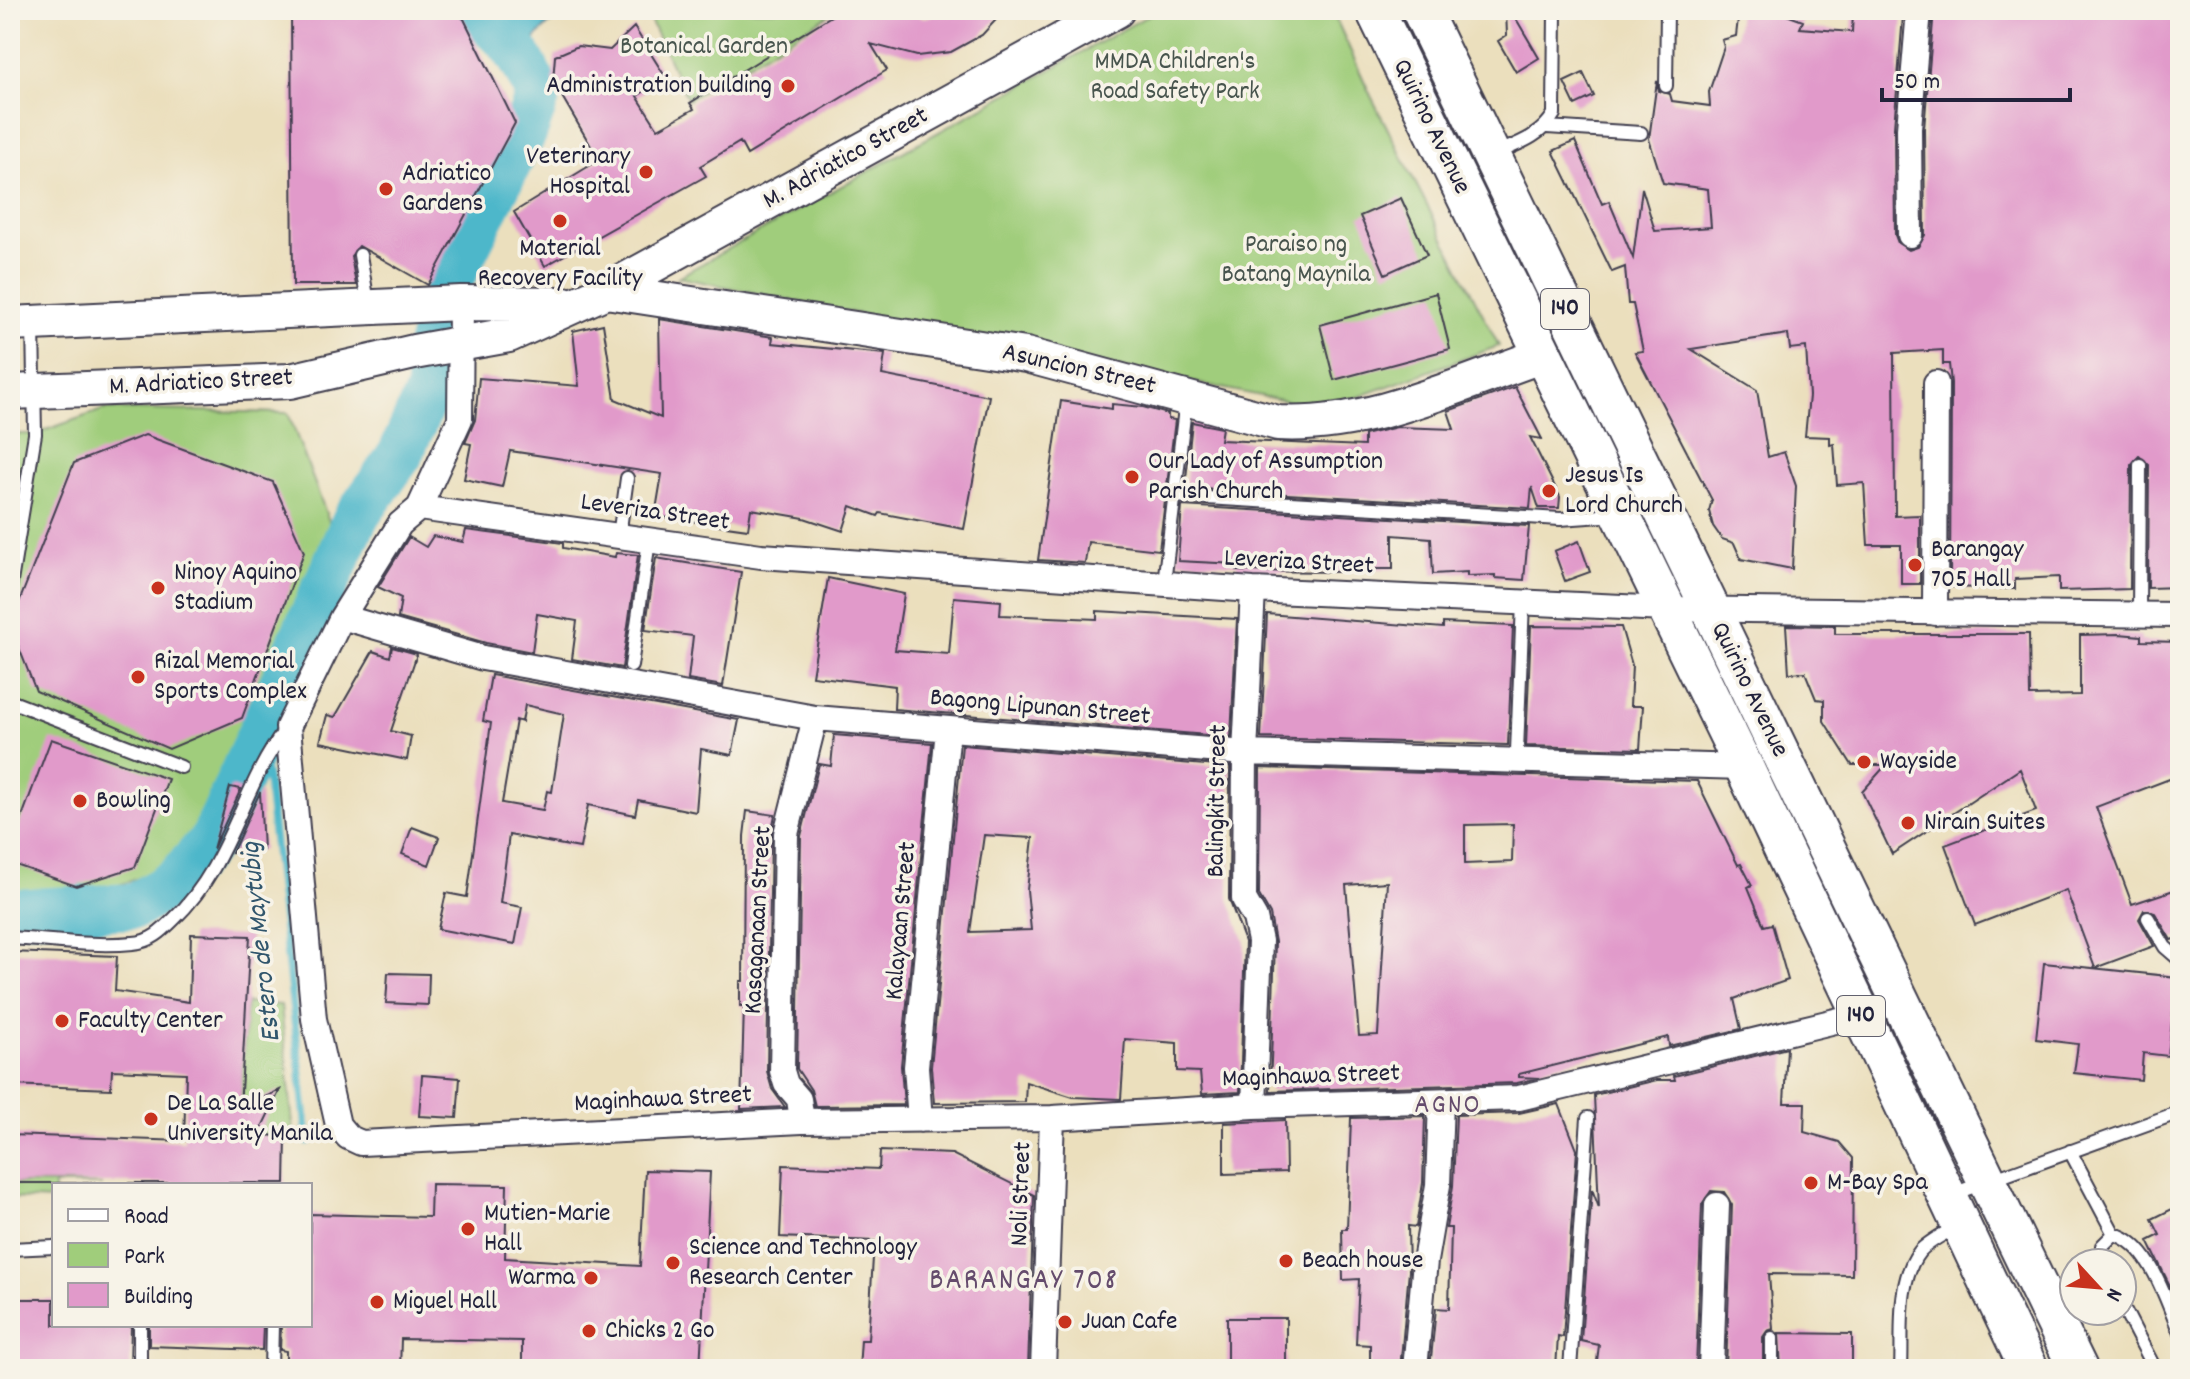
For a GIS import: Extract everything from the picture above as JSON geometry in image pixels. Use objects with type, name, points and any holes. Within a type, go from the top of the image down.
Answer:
[{"type":"main road","name":"Quirino Avenue","points":[[1375,10],[1744,767],[2029,1369]]},
{"type":"main road","name":"Quirino Avenue","points":[[1421,10],[1709,608],[2001,1174],[2078,1369]]},
{"type":"street","points":[[1910,235],[1909,128],[1919,10]]},
{"type":"street","name":"M. Adriatico Street","points":[[23,392],[290,381],[414,352],[509,335],[606,291],[1110,12]]},
{"type":"street","name":"Asuncion Street","points":[[606,291],[1026,355],[1278,423],[1317,425],[1401,405],[1541,356]]},
{"type":"street","points":[[288,727],[342,617],[400,524],[419,508],[460,419],[455,344],[447,304]]},
{"type":"street","name":"M. Adriatico Street","points":[[22,323],[447,304],[572,304]]},
{"type":"street","points":[[1935,613],[1936,383]]},
{"type":"street","name":"Leveriza Street","points":[[419,508],[761,556],[1253,590],[1665,609],[2180,615]]},
{"type":"street","name":"Balingkit Street","points":[[1253,590],[1245,753],[1244,899],[1255,918],[1260,941],[1254,1106]]},
{"type":"street","name":"Bagong Lipunan Street","points":[[342,617],[483,658],[815,718],[1245,753],[1744,767]]},
{"type":"street","name":"Kasaganaan Street","points":[[802,1121],[799,1099],[786,1084],[782,1071],[786,834],[815,718]]},
{"type":"street","name":"Maginhawa Street","points":[[288,727],[314,1019],[338,1125],[348,1137],[361,1143],[802,1121],[1052,1118],[1254,1106],[1519,1098],[1860,1015]]},
{"type":"street","name":"Kalayaan Street","points":[[920,1120],[916,1067],[948,729]]},
{"type":"street","points":[[1415,1369],[1425,1261],[1438,1185],[1441,1101]]},
{"type":"street","name":"Noli Street","points":[[1043,1369],[1052,1118]]},
{"type":"street","points":[[1711,1369],[1717,1205]]},
{"type":"lane","points":[[1547,127],[1555,102],[1555,10]]},
{"type":"lane","points":[[1666,86],[1667,10]]},
{"type":"lane","points":[[1491,155],[1547,127],[1641,133]]},
{"type":"lane","points":[[360,255],[369,308]]},
{"type":"lane","points":[[10,588],[35,434],[23,392],[22,323]]},
{"type":"lane","points":[[1164,583],[1187,397]]},
{"type":"lane","points":[[2139,615],[2140,465]]},
{"type":"lane","points":[[619,536],[627,478]]},
{"type":"lane","points":[[1173,496],[1560,519],[1619,515]]},
{"type":"lane","points":[[631,666],[649,541]]},
{"type":"lane","points":[[1517,751],[1523,602]]},
{"type":"lane","points":[[10,701],[181,767]]},
{"type":"lane","points":[[10,938],[135,943],[155,937],[193,901],[219,865],[271,752],[288,727]]},
{"type":"lane","points":[[2148,918],[2165,947],[2180,960]]},
{"type":"lane","points":[[1901,1369],[1905,1285],[1910,1267],[1953,1210],[2001,1174],[2180,1112]]},
{"type":"lane","points":[[1570,1369],[1588,1118]]},
{"type":"lane","points":[[2070,1151],[2114,1234],[2126,1237],[2141,1249],[2180,1333]]},
{"type":"lane","points":[[2102,1247],[2114,1234]]},
{"type":"lane","points":[[10,1249],[52,1247]]},
{"type":"lane","points":[[140,1327],[140,1369]]},
{"type":"lane","points":[[271,1369],[272,1327]]},
{"type":"lane","points":[[2133,1327],[2155,1369]]},
{"type":"lane","points":[[1772,1338],[1772,1369]]},
{"type":"green space","name":"Botanical Garden","points":[[645,10],[837,10],[688,100]]},
{"type":"green space","name":"Paraiso ng Batang Maynila","points":[[1158,10],[1332,10],[1371,96],[1499,346],[1325,409],[678,277]]},
{"type":"green space","name":"Rizal Memorial Sports Complex","points":[[105,409],[288,413],[332,529],[201,825],[160,871],[113,887],[10,899],[10,434],[35,434]]},
{"type":"green space","points":[[246,1003],[281,1005],[294,1136],[249,1135],[239,1129]]},
{"type":"green space","points":[[10,1183],[52,1184],[52,1200],[10,1198]]},
{"type":"water","points":[[461,10],[492,10],[509,21],[513,10],[574,10],[548,25],[512,63],[491,36]]},
{"type":"building","name":"Adriatico Gardens","points":[[291,10],[450,10],[464,19],[515,123],[428,285],[359,246],[351,256],[356,285],[293,285]]},
{"type":"building","points":[[841,10],[902,10],[924,18],[955,10],[1005,10],[982,35],[951,52],[917,56],[871,44],[887,70],[747,155],[740,142],[700,166],[706,176],[545,266],[514,212],[599,160],[553,81],[555,56],[578,46],[610,50],[634,27],[666,78],[637,96],[658,129],[694,109],[690,103]]},
{"type":"building","points":[[1506,10],[1511,10],[1539,58],[1516,72],[1498,41],[1507,35]]},
{"type":"building","points":[[1739,10],[1773,10],[1803,21],[1800,28],[1852,32],[1853,13],[1903,16],[1894,127],[1895,235],[1898,243],[1909,250],[1918,247],[1925,235],[1924,129],[1934,10],[2180,10],[2180,587],[2148,588],[2149,465],[2139,456],[2131,465],[2130,589],[2059,591],[2059,577],[2015,579],[2015,589],[1950,587],[1951,383],[1949,364],[1943,364],[1943,350],[1894,353],[1895,516],[1920,515],[1920,584],[1901,584],[1901,545],[1868,545],[1864,483],[1837,485],[1834,444],[1830,445],[1830,437],[1805,436],[1809,396],[1806,347],[1790,349],[1788,334],[1691,349],[1757,390],[1768,457],[1784,452],[1796,486],[1792,569],[1741,559],[1734,543],[1722,539],[1713,526],[1709,511],[1712,500],[1635,352],[1643,351],[1633,304],[1628,304],[1625,267],[1612,272],[1553,151],[1575,141],[1602,204],[1609,201],[1633,258],[1642,188],[1655,231],[1711,227],[1708,189],[1663,183],[1649,139],[1657,81],[1659,91],[1670,94],[1672,101],[1710,106],[1709,92],[1724,47],[1722,40],[1736,36]]},
{"type":"building","points":[[1583,73],[1594,96],[1575,105],[1564,82]]},
{"type":"building","points":[[1401,198],[1427,255],[1385,274],[1360,216]]},
{"type":"building","points":[[1436,293],[1450,349],[1334,380],[1320,325]]},
{"type":"building","points":[[659,319],[773,337],[772,343],[885,354],[882,375],[989,396],[964,529],[880,513],[878,516],[851,506],[843,531],[804,518],[751,509],[748,529],[655,516],[662,474],[510,451],[502,487],[464,479],[471,444],[465,443],[475,420],[479,378],[579,386],[573,331],[603,324],[615,399],[661,418]]},
{"type":"building","points":[[1515,387],[1542,439],[1530,437],[1560,497],[1559,508],[1539,508],[1532,487],[1530,508],[1185,488],[1192,422],[1222,428],[1220,440],[1364,446],[1364,435],[1397,427],[1454,429],[1448,411]]},
{"type":"building","points":[[1061,401],[1112,409],[1112,404],[1143,407],[1168,414],[1168,419],[1175,420],[1159,550],[1088,542],[1085,563],[1038,560]]},
{"type":"building","name":"Ninoy Aquino Stadium","points":[[145,435],[273,482],[304,552],[242,718],[169,749],[36,691],[10,625],[74,463]]},
{"type":"building","points":[[1182,506],[1529,526],[1524,580],[1495,578],[1495,575],[1467,576],[1467,572],[1433,574],[1431,538],[1393,535],[1393,569],[1352,569],[1352,572],[1237,571],[1237,564],[1178,561]]},
{"type":"building","points":[[466,530],[563,543],[563,548],[615,557],[616,553],[638,555],[622,668],[572,659],[577,621],[537,614],[532,652],[486,643],[398,618],[401,598],[378,587],[409,537],[426,547],[433,536],[463,542]]},
{"type":"building","points":[[1579,541],[1590,572],[1565,581],[1554,551]]},
{"type":"building","points":[[656,558],[741,572],[723,686],[688,680],[693,636],[645,630]]},
{"type":"building","points":[[828,578],[904,594],[895,650],[949,654],[954,597],[1001,601],[1000,615],[1097,619],[1097,611],[1237,619],[1231,737],[894,709],[895,686],[812,676]]},
{"type":"building","points":[[1267,614],[1443,628],[1443,623],[1513,626],[1508,745],[1261,738]]},
{"type":"building","points":[[1786,625],[1835,626],[1835,634],[2029,634],[2030,696],[2080,695],[2080,635],[2119,634],[2141,636],[2141,641],[2180,642],[2180,775],[2096,807],[2132,904],[2180,888],[2180,937],[2171,940],[2155,913],[2144,910],[2139,919],[2154,946],[2095,968],[2066,890],[1975,925],[1945,845],[2036,811],[2020,769],[1892,854],[1862,792],[1886,765],[1852,765],[1824,721],[1824,700],[1816,699],[1805,672],[1789,673]]},
{"type":"building","points":[[1531,626],[1621,627],[1632,665],[1630,706],[1643,706],[1640,749],[1526,746]]},
{"type":"building","points":[[392,647],[417,654],[391,731],[411,736],[407,760],[320,742],[327,715],[335,717],[373,651],[390,657]]},
{"type":"building","points":[[491,675],[739,720],[732,755],[701,749],[696,812],[638,800],[635,815],[588,805],[580,848],[509,835],[500,903],[522,907],[515,944],[438,929],[446,893],[467,897],[491,723],[483,721]],"holes":[[[525,705],[564,714],[552,792],[547,791],[543,810],[502,803],[516,720],[522,722]]]},
{"type":"building","points":[[834,735],[932,743],[901,1066],[904,1105],[815,1106],[811,1090],[797,1069],[801,836],[819,764],[831,766]]},
{"type":"building","points":[[51,739],[168,779],[135,867],[76,886],[10,863],[10,849]]},
{"type":"building","points":[[962,745],[1230,767],[1229,899],[1245,942],[1240,1092],[1202,1094],[1200,1072],[1177,1071],[1177,1043],[1125,1039],[1121,1099],[1073,1097],[1026,1082],[1025,1102],[934,1103],[931,1067]],"holes":[[[984,835],[1033,838],[1027,890],[1031,930],[970,932]]]},
{"type":"building","points":[[1260,768],[1697,781],[1738,865],[1741,864],[1752,885],[1748,887],[1764,926],[1772,924],[1788,980],[1734,999],[1741,1029],[1669,1046],[1668,1037],[1519,1074],[1519,1077],[1539,1078],[1517,1083],[1270,1091],[1275,942],[1270,914],[1259,895]],"holes":[[[1513,824],[1512,862],[1465,864],[1465,825]],[[1387,882],[1378,1035],[1359,1036],[1346,885]]]},
{"type":"building","points":[[230,787],[241,789],[213,849]]},
{"type":"building","points":[[260,792],[263,850],[232,853],[243,829]]},
{"type":"building","points":[[747,811],[775,815],[771,834],[767,1071],[772,1089],[785,1107],[741,1109],[744,1006],[740,1006],[740,981],[743,981],[744,836]]},
{"type":"building","points":[[412,827],[439,837],[429,865],[402,854]]},
{"type":"building","points":[[191,934],[250,936],[240,1109],[280,1090],[258,1135],[286,1136],[285,1183],[10,1183],[10,1135],[184,1141],[186,1073],[112,1070],[111,1089],[10,1085],[10,952],[117,956],[115,991],[189,1002]]},
{"type":"building","points":[[2044,963],[2177,977],[2168,1056],[2143,1053],[2141,1080],[2074,1073],[2078,1044],[2036,1039]]},
{"type":"building","points":[[388,973],[429,974],[428,1005],[386,1003]]},
{"type":"building","points":[[1787,1048],[1784,1103],[1805,1103],[1804,1132],[1839,1142],[1853,1158],[1852,1275],[1769,1274],[1773,1329],[1763,1337],[1763,1369],[1726,1369],[1732,1205],[1724,1192],[1711,1191],[1702,1204],[1696,1369],[1596,1369],[1599,1345],[1581,1341],[1592,1189],[1599,1208],[1594,1095],[1657,1080],[1675,1080],[1674,1076]]},
{"type":"building","points":[[422,1075],[460,1078],[457,1118],[419,1116]]},
{"type":"building","points":[[1559,1104],[1577,1150],[1563,1337],[1558,1336],[1556,1369],[1430,1369],[1436,1308],[1449,1309],[1451,1228],[1446,1228],[1453,1186],[1456,1115],[1519,1113]]},
{"type":"building","points":[[1425,1116],[1423,1183],[1416,1227],[1408,1226],[1409,1271],[1400,1369],[1370,1369],[1370,1345],[1356,1344],[1359,1279],[1343,1280],[1342,1229],[1347,1229],[1351,1118]]},
{"type":"building","points":[[1285,1120],[1286,1172],[1224,1174],[1224,1123]]},
{"type":"building","points":[[880,1151],[952,1154],[1034,1195],[1028,1369],[859,1369],[861,1340],[868,1340],[874,1241],[780,1237],[783,1165],[879,1169]]},
{"type":"building","points":[[645,1170],[710,1172],[700,1369],[522,1369],[522,1341],[401,1339],[400,1369],[286,1369],[286,1351],[280,1350],[281,1327],[312,1327],[312,1214],[430,1217],[431,1184],[507,1185],[505,1258],[640,1266]]},
{"type":"building","points":[[2180,1205],[2180,1306],[2148,1241],[2160,1235],[2152,1219]]},
{"type":"building","points":[[10,1299],[52,1299],[52,1327],[131,1327],[130,1369],[10,1369]]},
{"type":"building","points":[[1227,1318],[1286,1318],[1286,1369],[1227,1369]]},
{"type":"building","points":[[149,1327],[263,1327],[262,1350],[149,1346]]},
{"type":"building","points":[[1779,1333],[1852,1334],[1852,1369],[1781,1369]]},
{"type":"waterway","points":[[10,912],[136,906],[177,880],[213,839],[356,517],[400,455],[429,389],[430,347],[450,281],[525,131],[538,95],[513,47],[474,10]]},
{"type":"waterway","name":"Estero de Maytubig","points":[[258,738],[268,784],[308,1142]]},
{"type":"place","name":"Administration building","points":[[788,86]]},
{"type":"place","name":"Veterinary Hospital","points":[[646,172]]},
{"type":"place","name":"Adriatico Gardens","points":[[386,189]]},
{"type":"place","name":"Material Recovery Facility","points":[[560,221]]},
{"type":"place","name":"Our Lady of Assumption Parish Church","points":[[1132,477]]},
{"type":"place","name":"Jesus Is Lord Church","points":[[1549,491]]},
{"type":"place","name":"Barangay 705 Hall","points":[[1915,565]]},
{"type":"place","name":"Ninoy Aquino Stadium","points":[[158,588]]},
{"type":"place","name":"Rizal Memorial Sports Complex","points":[[138,677]]},
{"type":"place","name":"Wayside","points":[[1864,762]]},
{"type":"place","name":"Bowling","points":[[80,801]]},
{"type":"place","name":"Nirain Suites","points":[[1908,823]]},
{"type":"place","name":"Faculty Center","points":[[62,1021]]},
{"type":"place","name":"De La Salle University Manila","points":[[151,1119]]},
{"type":"place","name":"M-Bay Spa","points":[[1811,1183]]},
{"type":"place","name":"Mutien-Marie Hall","points":[[468,1229]]},
{"type":"place","name":"Beach house","points":[[1286,1261]]},
{"type":"place","name":"Science and Technology Research Center","points":[[673,1263]]},
{"type":"place","name":"Warma","points":[[591,1278]]},
{"type":"place","name":"Miguel Hall","points":[[377,1302]]},
{"type":"place","name":"Juan Cafe","points":[[1065,1322]]},
{"type":"place","name":"Chicks 2 Go","points":[[589,1331]]},
{"type":"district","name":"AGNO","points":[[1448,1107]]},
{"type":"district","name":"BARANGAY 708","points":[[1024,1282]]},
{"type":"park label","name":"MMDA Children's Road Safety Park","points":[[1175,77]]}]
